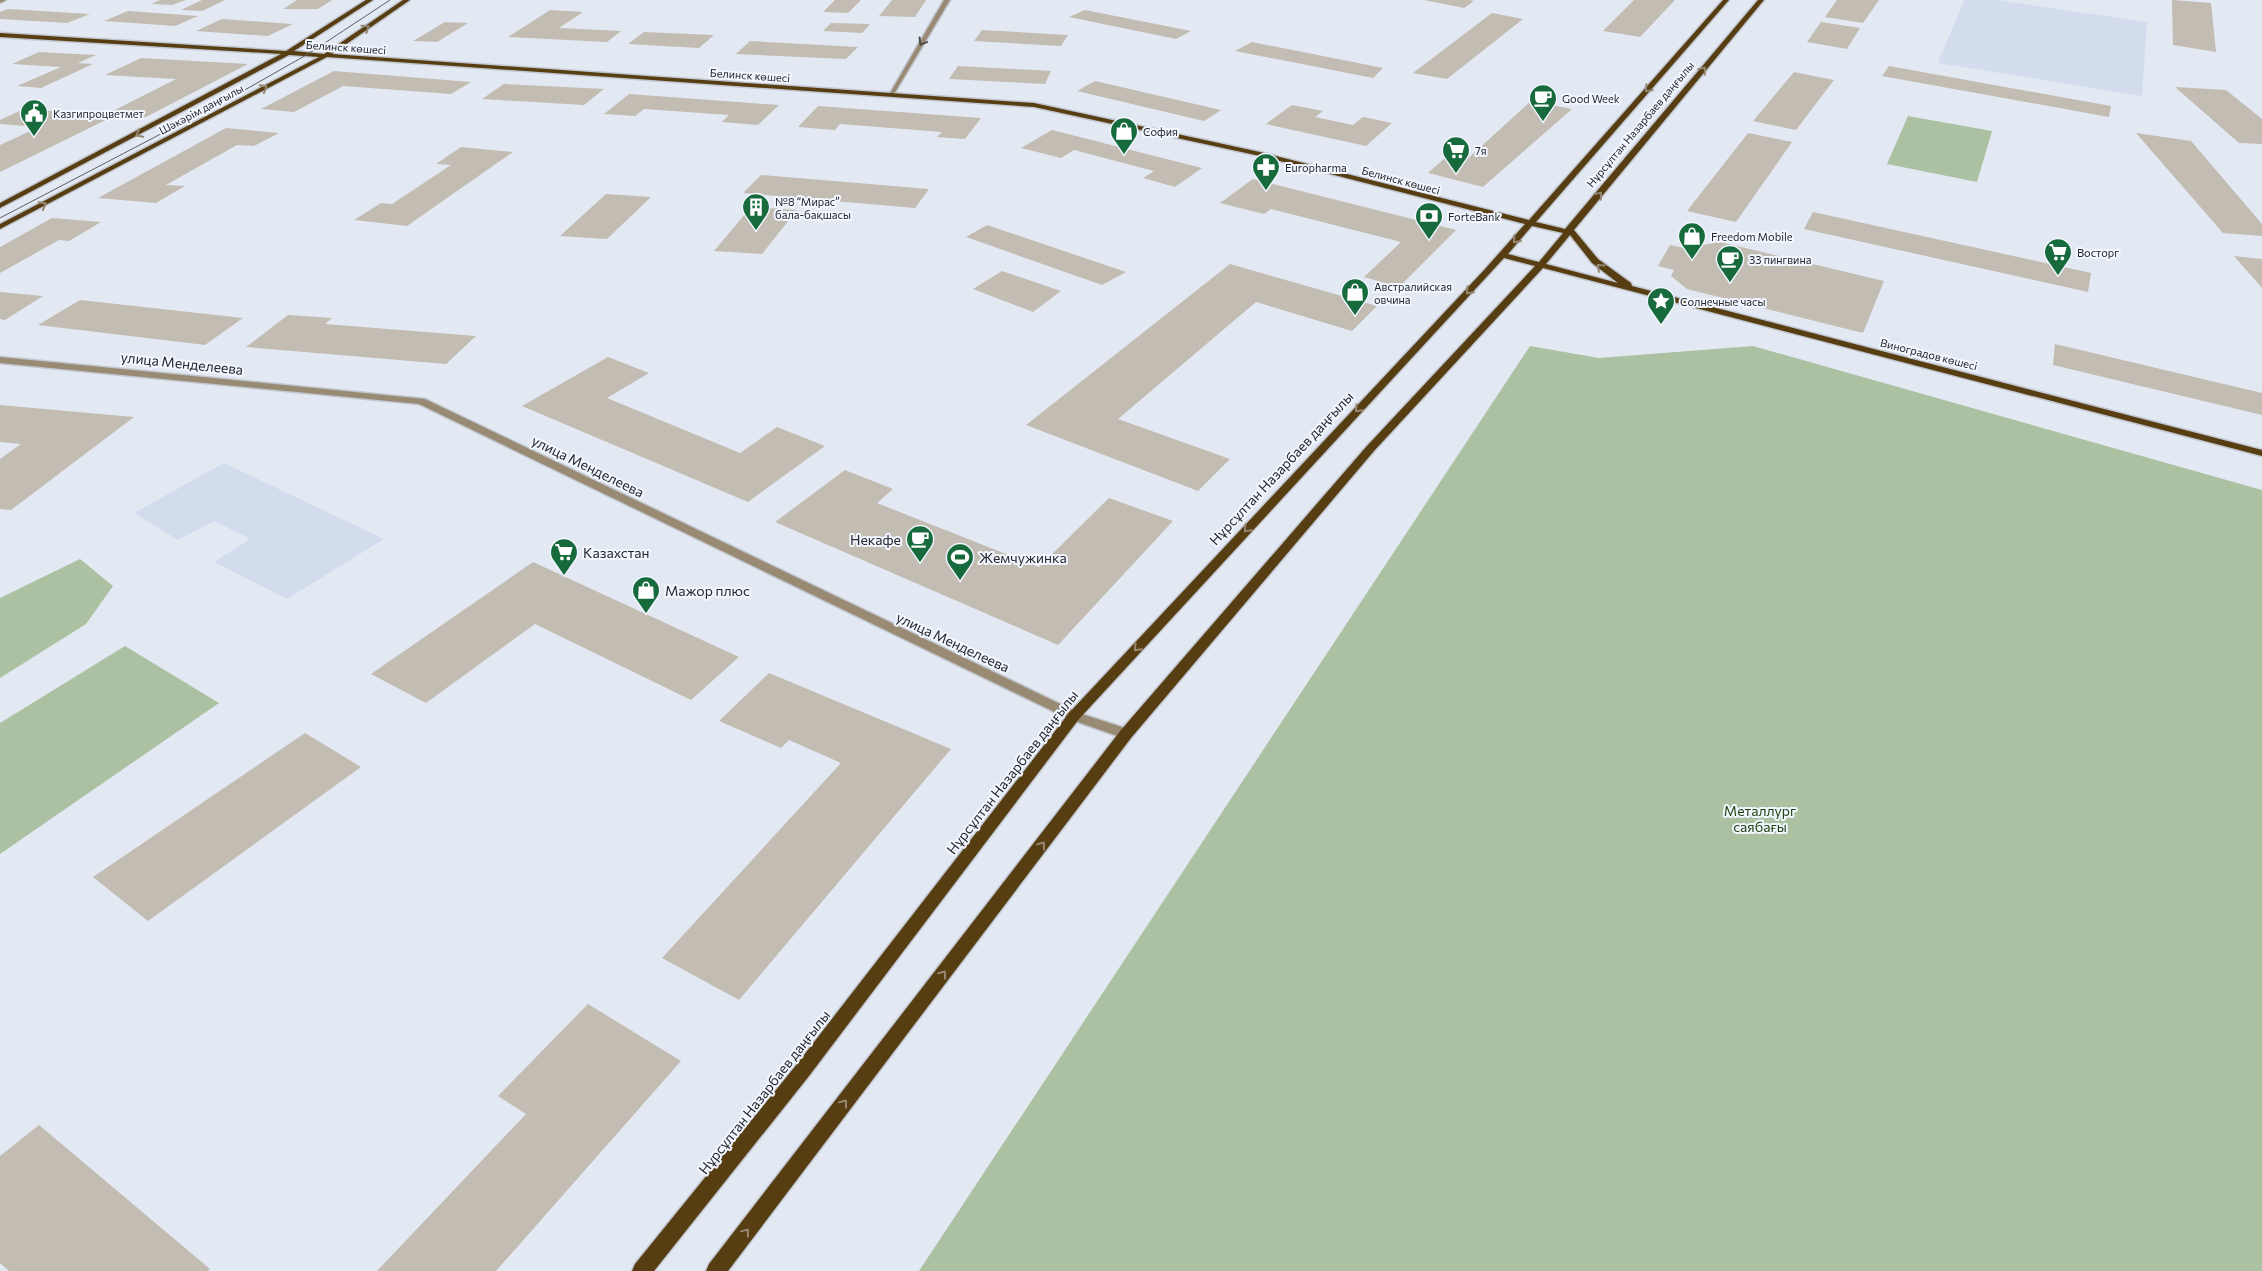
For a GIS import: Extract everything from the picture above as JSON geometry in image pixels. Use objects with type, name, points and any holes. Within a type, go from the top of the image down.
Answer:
[{"type":"main road","name":"Шәкәрім даңғылы","points":[[0,206],[290,53],[370,0]]},
{"type":"main road","name":"Шәкәрім даңғылы","points":[[0,227],[325,56],[407,0]]},
{"type":"main road","name":"Нұрсұлтан Назарбаев даңғылы","points":[[642,1271],[803,1070],[1074,716],[1502,255],[1726,0]]},
{"type":"main road","name":"Нұрсұлтан Назарбаев даңғылы","points":[[716,1271],[1126,734],[1370,449],[1540,266],[1761,0]]},
{"type":"main road","name":"Белинск көшесі","points":[[0,35],[290,53],[1034,105],[1260,154],[1530,224],[1568,231]]},
{"type":"main road","points":[[1568,231],[1604,271],[1641,293]]},
{"type":"main road","points":[[1502,255],[1540,266]]},
{"type":"main road","name":"Виноградов көшесі","points":[[1540,266],[2262,453]]},
{"type":"street","points":[[891,94],[947,0]]},
{"type":"street","name":"улица Менделеева","points":[[0,360],[421,402],[1074,716],[1126,734]]},
{"type":"shaded area","points":[[1964,0],[1997,0],[2147,22],[2142,96],[1938,63]]},
{"type":"shaded area","points":[[224,463],[384,539],[287,599],[214,562],[250,539],[214,521],[178,540],[134,513]]},
{"type":"green space","points":[[1908,116],[1992,131],[1977,182],[1887,164]]},
{"type":"green space","name":"Металлург саябағы","points":[[1530,346],[1599,358],[1753,346],[2262,490],[2262,1271],[919,1271]]},
{"type":"green space","points":[[80,559],[113,586],[86,624],[0,678],[0,598]]},
{"type":"green space","points":[[125,646],[219,703],[0,854],[0,723]]},
{"type":"building","points":[[160,0],[186,0],[172,5],[151,4]]},
{"type":"building","points":[[202,0],[225,0],[202,11],[181,10]]},
{"type":"building","points":[[297,0],[332,0],[318,9],[283,9]]},
{"type":"building","points":[[835,0],[861,0],[848,13],[823,12]]},
{"type":"building","points":[[892,0],[926,0],[915,17],[879,16]]},
{"type":"building","points":[[1424,0],[1470,0],[1474,1],[1464,8]]},
{"type":"building","points":[[1634,0],[1675,0],[1640,37],[1603,31]]},
{"type":"building","points":[[1837,0],[1879,0],[1863,23],[1825,17]]},
{"type":"building","points":[[2172,0],[2211,3],[2216,52],[2173,45]]},
{"type":"building","points":[[8,9],[90,14],[67,23],[0,19],[0,12]]},
{"type":"building","points":[[550,10],[583,12],[559,28],[621,31],[607,42],[508,37]]},
{"type":"building","points":[[1085,10],[1191,31],[1176,39],[1069,17]]},
{"type":"building","points":[[128,11],[198,16],[175,26],[104,21]]},
{"type":"building","points":[[1492,13],[1523,19],[1447,79],[1413,73]]},
{"type":"building","points":[[222,19],[293,24],[268,36],[196,31]]},
{"type":"building","points":[[445,22],[468,23],[437,42],[413,41]]},
{"type":"building","points":[[1821,22],[1860,28],[1847,49],[1807,42]]},
{"type":"building","points":[[831,23],[870,24],[862,33],[823,31]]},
{"type":"building","points":[[982,30],[1068,35],[1061,46],[974,41]]},
{"type":"building","points":[[644,32],[714,35],[699,48],[628,44]]},
{"type":"building","points":[[750,41],[858,47],[846,59],[736,54]]},
{"type":"building","points":[[1252,42],[1383,68],[1373,78],[1235,51]]},
{"type":"building","points":[[39,52],[96,55],[78,63],[93,64],[41,88],[17,86],[61,67],[12,64]]},
{"type":"building","points":[[141,58],[248,64],[146,117],[116,115],[0,172],[0,145],[39,127],[0,124],[0,120],[24,109],[105,115],[176,79],[105,75]]},
{"type":"building","points":[[958,66],[1051,71],[1045,84],[949,79]]},
{"type":"building","points":[[1889,66],[2111,106],[2109,117],[1882,76]]},
{"type":"building","points":[[334,71],[471,82],[451,94],[343,86],[294,112],[261,109]]},
{"type":"building","points":[[1794,72],[1834,80],[1796,130],[1753,121]]},
{"type":"building","points":[[1095,81],[1221,110],[1204,121],[1077,91]]},
{"type":"building","points":[[504,84],[604,89],[584,105],[482,99]]},
{"type":"building","points":[[2175,87],[2226,90],[2262,119],[2262,144],[2239,143]]},
{"type":"building","points":[[629,94],[779,105],[758,125],[722,122],[729,115],[644,109],[635,116],[604,114]]},
{"type":"building","points":[[1531,101],[1572,109],[1483,187],[1428,173],[1445,158],[1463,163]]},
{"type":"building","points":[[1292,105],[1323,111],[1315,117],[1353,125],[1363,117],[1392,123],[1366,146],[1266,124]]},
{"type":"building","points":[[818,106],[981,118],[965,139],[937,137],[942,132],[840,124],[835,130],[798,127]]},
{"type":"building","points":[[226,128],[279,133],[254,146],[237,145],[166,185],[185,186],[156,203],[98,198]]},
{"type":"building","points":[[1052,130],[1202,168],[1175,187],[1143,178],[1154,171],[1074,150],[1061,158],[1021,148]]},
{"type":"building","points":[[1748,133],[1792,142],[1736,222],[1687,211]]},
{"type":"building","points":[[2136,133],[2191,141],[2262,224],[2262,236],[2223,233]]},
{"type":"building","points":[[461,147],[513,152],[407,226],[354,220],[381,203],[392,204],[451,165],[436,164]]},
{"type":"building","points":[[761,175],[929,189],[915,208],[743,193]]},
{"type":"building","points":[[1253,179],[1456,230],[1399,287],[1364,277],[1401,242],[1271,209],[1264,214],[1220,203]]},
{"type":"building","points":[[606,194],[651,197],[607,239],[560,236]]},
{"type":"building","name":"№8 “Мирас” бала-бақшасы","points":[[751,207],[797,210],[762,254],[714,251]]},
{"type":"building","points":[[1813,212],[2091,273],[2088,292],[1804,229]]},
{"type":"building","points":[[52,218],[101,222],[69,241],[59,240],[0,273],[0,247]]},
{"type":"building","points":[[987,225],[1126,272],[1102,285],[966,237]]},
{"type":"building","points":[[1720,242],[1884,281],[1863,333],[1687,289],[1671,276],[1674,270],[1658,266],[1670,245],[1684,248]]},
{"type":"building","points":[[2234,256],[2262,259],[2262,288]]},
{"type":"building","points":[[1230,264],[1377,306],[1352,331],[1256,302],[1118,419],[1230,459],[1198,491],[1026,425]]},
{"type":"building","points":[[1002,271],[1061,291],[1033,312],[973,289]]},
{"type":"building","points":[[0,292],[43,296],[5,320],[0,319]]},
{"type":"building","points":[[80,300],[243,318],[205,345],[38,325]]},
{"type":"building","points":[[288,315],[332,318],[325,324],[476,336],[446,364],[246,347]]},
{"type":"building","points":[[2055,344],[2262,393],[2262,415],[2053,365]]},
{"type":"building","points":[[608,357],[649,373],[607,398],[740,453],[777,427],[825,446],[748,502],[522,406]]},
{"type":"building","points":[[0,405],[134,417],[11,510],[0,509],[0,459],[21,444],[0,442]]},
{"type":"building","points":[[845,470],[893,489],[877,503],[1039,567],[1109,498],[1173,521],[1058,645],[775,522]]},
{"type":"building","points":[[533,562],[739,657],[691,700],[535,624],[426,703],[371,674]]},
{"type":"building","points":[[769,673],[951,749],[739,1000],[662,958],[841,763],[789,740],[781,748],[719,721]]},
{"type":"building","points":[[305,733],[361,767],[148,921],[93,877]]},
{"type":"building","points":[[588,1004],[681,1061],[496,1271],[377,1271],[526,1114],[498,1096]]},
{"type":"building","points":[[39,1125],[210,1269],[208,1271],[9,1271],[0,1263],[0,1156]]},
{"type":"tram line","points":[[0,218],[243,91],[308,54],[390,0]]},
{"type":"place","name":"Good Week","points":[[1543,122]]},
{"type":"place","name":"Казгипроцветмет","points":[[34,137]]},
{"type":"place","name":"София","points":[[1124,155]]},
{"type":"place","name":"7я","points":[[1456,174]]},
{"type":"place","name":"Europharma","points":[[1266,191]]},
{"type":"place","name":"№8 “Мирас” бала-бақшасы","points":[[756,231]]},
{"type":"place","name":"ForteBank","points":[[1429,240]]},
{"type":"place","name":"Freedom Mobile","points":[[1692,260]]},
{"type":"place","name":"Восторг","points":[[2058,276]]},
{"type":"place","name":"33 пингвина","points":[[1730,283]]},
{"type":"place","name":"Австралийская овчина","points":[[1355,316]]},
{"type":"place","name":"Солнечные часы","points":[[1661,325]]},
{"type":"place","name":"Некафе","points":[[920,563]]},
{"type":"place","name":"Казахстан","points":[[564,576]]},
{"type":"place","name":"Жемчужинка","points":[[960,581]]},
{"type":"place","name":"Мажор плюс","points":[[646,614]]}]
